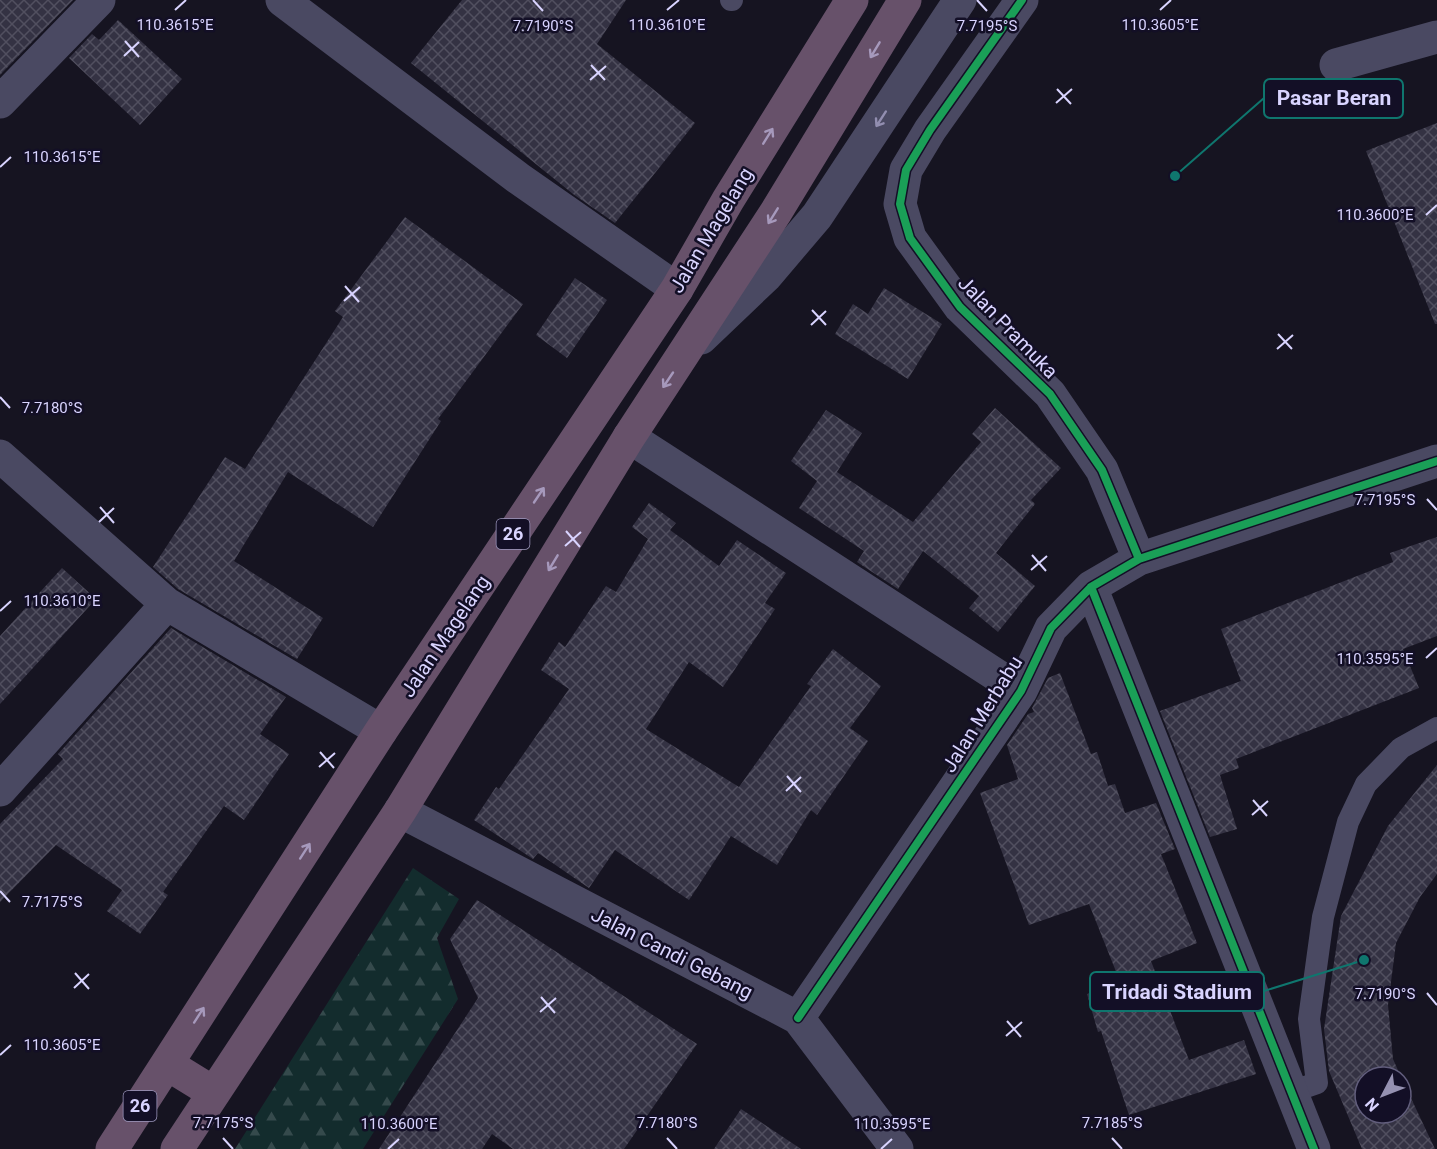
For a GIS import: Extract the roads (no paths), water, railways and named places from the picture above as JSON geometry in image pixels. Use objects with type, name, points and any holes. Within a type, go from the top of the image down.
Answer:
[{"type":"highway","name":"Jalan Magelang","points":[[112,1149],[381,731],[677,289],[728,200],[852,0]]},
{"type":"highway","name":"26","points":[[177,1149],[400,811],[629,437],[687,352],[905,0]]},
{"type":"highway","points":[[167,1064],[214,1093]]},
{"type":"street","points":[[0,102],[99,0]]},
{"type":"street","points":[[282,0],[518,178],[677,289]]},
{"type":"street","points":[[687,352],[766,276],[818,216],[960,0]]},
{"type":"street","name":"Jalan Pramuka","points":[[1022,0],[924,140],[906,170],[900,204],[910,238],[960,307],[1050,394],[1102,470],[1140,558]]},
{"type":"street","points":[[1336,64],[1437,38]]},
{"type":"street","points":[[629,437],[1021,691]]},
{"type":"street","points":[[0,456],[167,604],[381,731]]},
{"type":"street","name":"Jalan Merbabu","points":[[798,1018],[1021,691],[1051,628],[1091,587],[1140,558],[1437,461]]},
{"type":"street","points":[[1091,587],[1314,1149]]},
{"type":"street","points":[[0,790],[167,604]]},
{"type":"street","name":"Jalan Candi Gebang","points":[[400,811],[798,1018],[897,1149]]},
{"type":"lane","points":[[1291,1092],[1317,1083],[1309,1019],[1323,917],[1348,822],[1366,784],[1401,748],[1437,728]]},
{"type":"place","name":"Pasar Beran","points":[[1175,176]]},
{"type":"place","name":"Tridadi Stadium","points":[[1364,960]]}]
